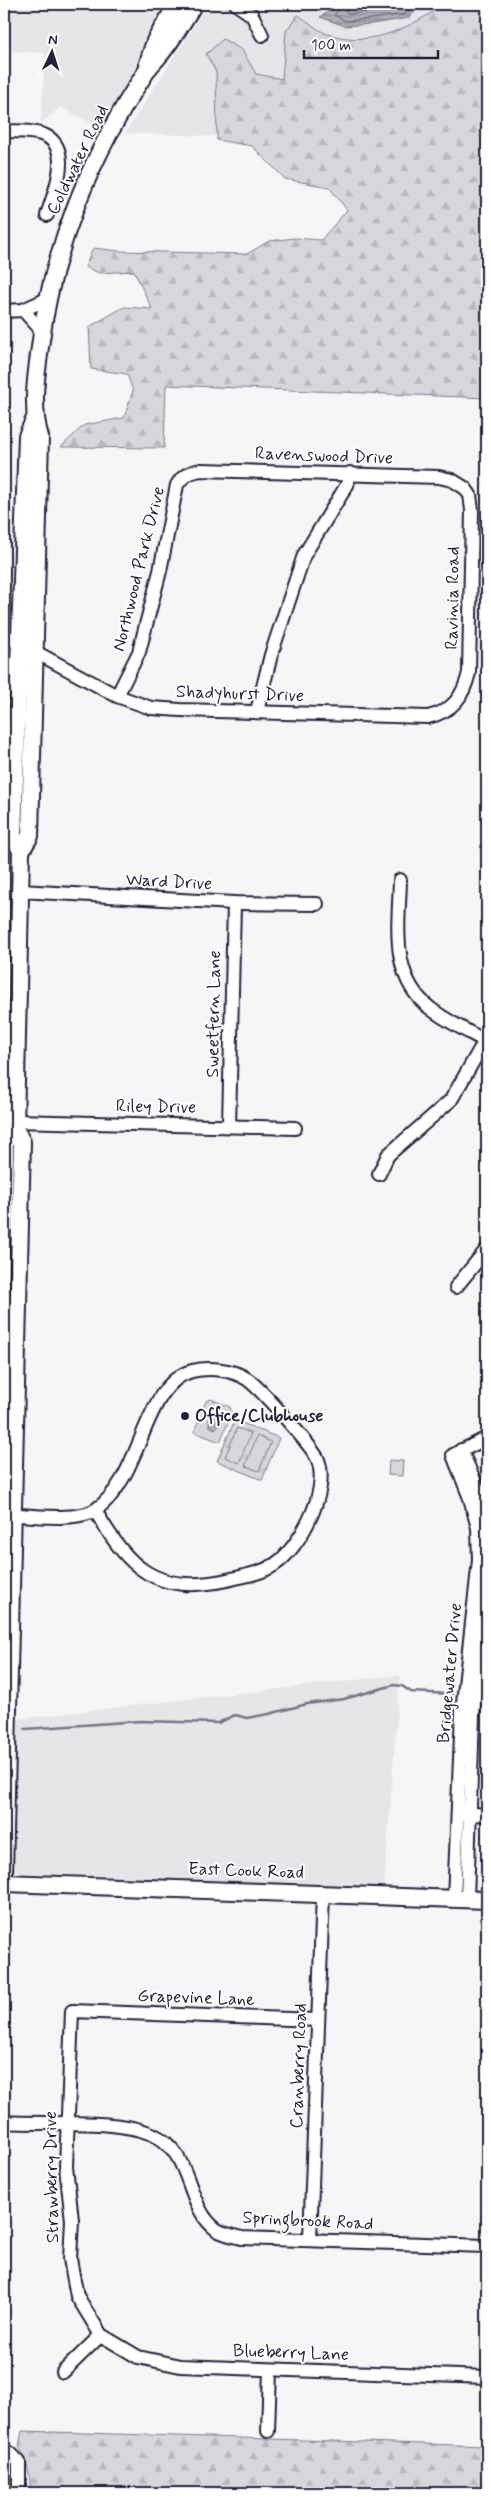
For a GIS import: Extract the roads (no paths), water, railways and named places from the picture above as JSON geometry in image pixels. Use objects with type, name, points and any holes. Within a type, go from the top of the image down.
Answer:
[{"type":"main road","name":"Coldwater Road","points":[[4,1215],[5,1143],[9,1123],[20,891],[21,851],[13,835],[27,648],[27,436],[34,418],[47,299],[62,244],[78,198],[146,70],[155,41],[176,4]]},
{"type":"main road","name":"Coldwater Road","points":[[146,70],[158,57],[194,4]]},
{"type":"main road","name":"Coldwater Road","points":[[4,1872],[9,1514],[22,1142],[9,1123]]},
{"type":"main road","name":"East Cook Road","points":[[4,1882],[487,1900]]},
{"type":"street","points":[[236,4],[252,15],[262,35]]},
{"type":"street","points":[[4,131],[34,132],[46,136],[54,142],[61,163],[57,187],[47,215]]},
{"type":"street","points":[[4,311],[23,310],[47,299]]},
{"type":"street","points":[[23,310],[42,331]]},
{"type":"street","name":"Ravenswood Drive","points":[[182,478],[191,472],[201,470],[350,473],[439,477],[452,480],[466,488]]},
{"type":"street","points":[[257,711],[271,655],[304,555],[344,491],[350,473]]},
{"type":"street","name":"Northwood Park Drive","points":[[116,696],[139,652],[160,571],[174,498],[182,478]]},
{"type":"street","name":"Ravinia Road","points":[[454,704],[465,688],[470,654],[472,510],[470,495],[466,488]]},
{"type":"street","name":"Shadyhurst Drive","points":[[4,635],[116,696],[151,708],[428,717],[438,715],[454,704]]},
{"type":"street","points":[[378,1174],[388,1156],[451,1100],[486,1040],[431,1009],[414,992],[404,975],[398,949],[400,880]]},
{"type":"street","name":"Ward Drive","points":[[20,891],[234,903],[317,904]]},
{"type":"street","name":"Sweetfern Lane","points":[[229,1126],[234,903]]},
{"type":"street","name":"Riley Drive","points":[[9,1123],[296,1128]]},
{"type":"street","points":[[456,1287],[487,1249]]},
{"type":"street","points":[[9,1514],[58,1518],[94,1510],[126,1475],[159,1396],[179,1378],[191,1372],[227,1370],[248,1380],[302,1436],[318,1460],[320,1490],[315,1506],[291,1550],[275,1564],[259,1573],[201,1586],[176,1585],[160,1579],[128,1560],[111,1539],[94,1510]]},
{"type":"street","points":[[487,1438],[457,1453],[482,1498],[487,1517]]},
{"type":"street","name":"Bridgewater Drive","points":[[457,1453],[478,1528],[479,1560],[462,1712],[463,1814],[460,1900]]},
{"type":"street","name":"Bridgewater Drive","points":[[463,1814],[487,1586]]},
{"type":"street","points":[[463,1814],[487,1815]]},
{"type":"street","name":"Cranberry Road","points":[[310,2239],[323,1894]]},
{"type":"street","name":"Grapevine Lane","points":[[72,2011],[318,2020]]},
{"type":"street","name":"Strawberry Drive","points":[[72,2011],[66,2167],[72,2220],[70,2258],[78,2296],[101,2335]]},
{"type":"street","name":"Springbrook Road","points":[[4,2122],[127,2127],[154,2135],[176,2152],[188,2176],[198,2209],[217,2230],[242,2238],[487,2246]]},
{"type":"street","points":[[63,2372],[101,2335]]},
{"type":"street","name":"Blueberry Lane","points":[[101,2335],[138,2357],[180,2366],[487,2377]]},
{"type":"street","points":[[268,2431],[270,2370]]},
{"type":"street","points":[[4,2451],[10,2453],[19,2462],[19,2493]]},
{"type":"water","points":[[340,4],[423,4],[409,18],[372,24],[345,26],[320,17]]},
{"type":"water","points":[[213,1406],[218,1407],[221,1415],[219,1424],[215,1429],[209,1426],[210,1409]]},
{"type":"waterway","points":[[25,1729],[140,1721],[218,1723],[235,1715],[247,1718],[269,1714],[307,1704],[344,1699],[394,1685],[402,1686],[411,1692],[452,1694]]},
{"type":"place","name":"Office/Clubhouse","points":[[185,1416]]}]
